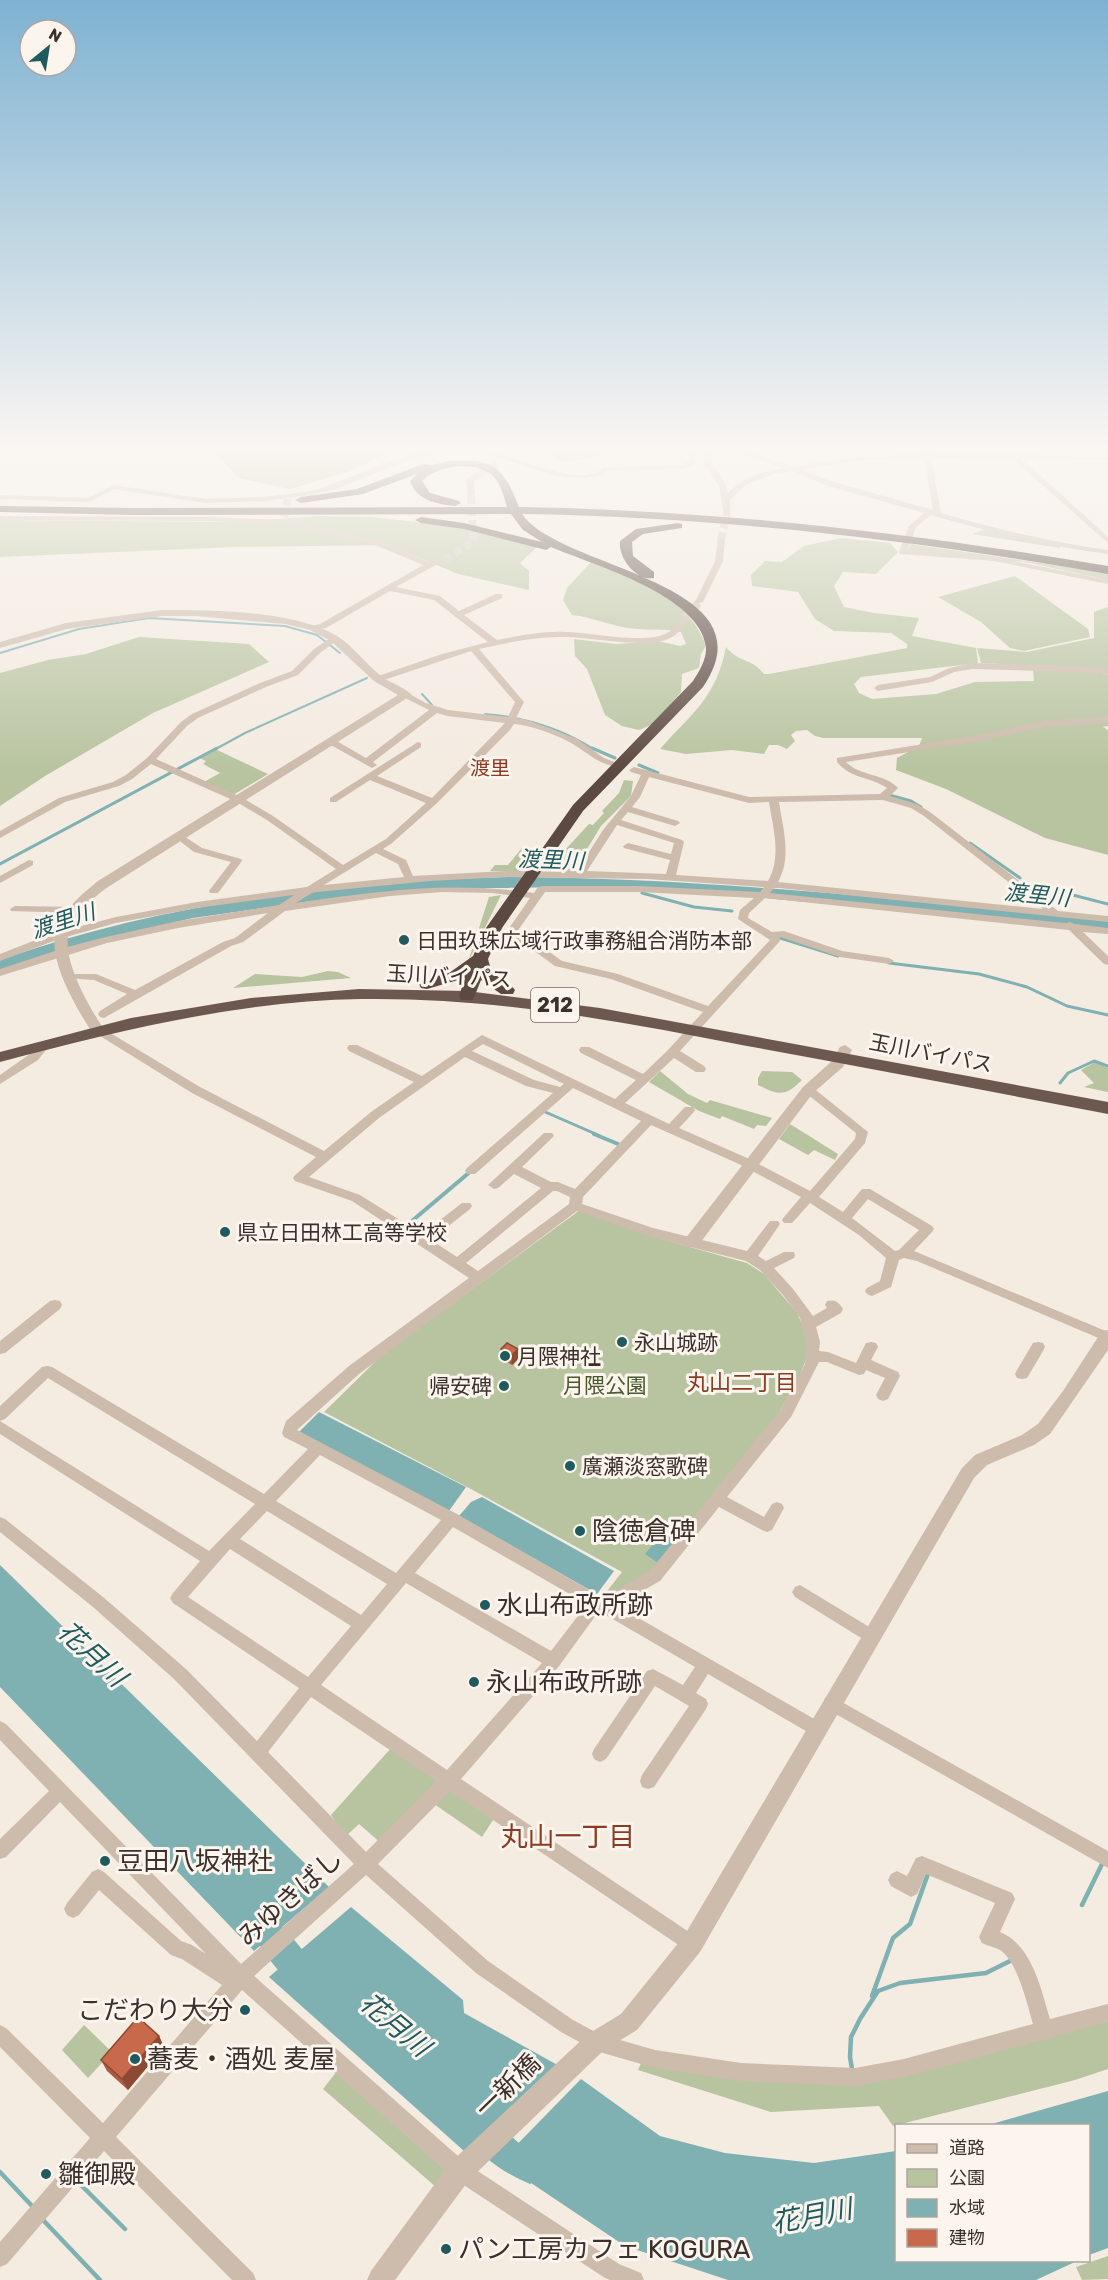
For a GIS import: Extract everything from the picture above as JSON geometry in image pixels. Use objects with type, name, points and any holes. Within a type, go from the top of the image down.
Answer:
[{"type":"highway","points":[[468,992],[494,928],[578,808],[705,674],[712,647],[711,638],[700,619],[673,597],[650,583],[583,557]]},
{"type":"highway","points":[[595,557],[656,579]]},
{"type":"highway","points":[[538,864],[691,704],[713,674],[718,642],[708,620],[689,601],[627,557]]},
{"type":"highway","points":[[1030,557],[1108,570]]},
{"type":"highway","points":[[1059,557],[1108,565]]},
{"type":"highway","points":[[427,984],[445,981],[465,973],[480,958]]},
{"type":"highway","points":[[480,958],[482,972],[486,978],[507,990]]},
{"type":"highway","name":"玉川バイパス","points":[[0,1048],[153,1010],[256,993],[337,986],[427,984],[559,1006],[701,1021]]},
{"type":"highway","name":"玉川バイパス","points":[[0,1057],[42,1046],[99,1023],[289,998],[507,990],[701,1021],[844,1054],[1108,1108]]},
{"type":"highway","name":"玉川バイパス","points":[[844,1054],[1108,1100]]},
{"type":"street","points":[[411,557],[429,565]]},
{"type":"street","points":[[699,602],[719,557]]},
{"type":"street","points":[[964,557],[994,560],[1108,582]]},
{"type":"street","points":[[314,628],[323,626],[429,565],[444,560]]},
{"type":"street","points":[[389,588],[438,598],[495,643]]},
{"type":"street","points":[[458,614],[499,596]]},
{"type":"street","points":[[0,645],[76,624],[162,613],[196,613],[285,621],[314,628],[378,679],[435,710],[474,716],[513,717],[574,741],[601,760],[612,764]]},
{"type":"street","points":[[378,679],[421,662],[495,643],[565,634],[638,639],[662,637],[669,635],[685,618]]},
{"type":"street","points":[[0,835],[62,800],[116,784],[150,760],[184,724],[195,716],[295,673],[331,641]]},
{"type":"street","points":[[99,1023],[135,994],[227,944],[240,940],[285,906],[389,841],[433,802],[507,728],[520,702],[474,650]]},
{"type":"street","points":[[878,688],[932,679],[952,670],[973,666],[1108,672]]},
{"type":"street","points":[[326,1156],[196,1090],[99,1023],[70,976],[62,952],[62,934],[76,910],[103,884],[406,695]]},
{"type":"street","points":[[367,762],[435,710]]},
{"type":"street","points":[[884,795],[893,788],[892,786],[885,781],[855,773],[840,760],[986,737],[1049,723],[1108,720]]},
{"type":"street","points":[[332,742],[381,770]]},
{"type":"street","points":[[333,800],[352,785],[392,765],[418,745]]},
{"type":"street","points":[[150,760],[238,799],[270,818],[344,870]]},
{"type":"street","points":[[634,770],[739,799],[774,801],[884,795],[914,806],[1056,914],[1108,962]]},
{"type":"street","points":[[580,874],[615,821],[635,797],[646,773]]},
{"type":"street","points":[[371,777],[433,802]]},
{"type":"street","points":[[617,1104],[673,1052],[776,939],[743,918],[744,912],[772,884],[780,866],[779,831],[774,801]]},
{"type":"street","points":[[626,808],[675,823]]},
{"type":"street","points":[[615,821],[679,842],[670,878]]},
{"type":"street","points":[[179,836],[198,849],[237,861],[214,891]]},
{"type":"street","points":[[628,846],[674,858]]},
{"type":"street","points":[[376,849],[402,862],[410,880]]},
{"type":"street","points":[[0,880],[29,863]]},
{"type":"street","points":[[0,958],[62,934],[176,909],[312,889],[493,874],[580,874],[772,884],[1108,919]]},
{"type":"street","points":[[555,874],[508,937],[537,948],[567,966],[614,976],[701,1021]]},
{"type":"street","points":[[0,973],[101,940],[158,927],[285,906],[367,896],[452,890],[540,893],[639,889],[761,896],[1108,931]]},
{"type":"street","points":[[914,912],[915,900]]},
{"type":"street","points":[[15,909],[76,910]]},
{"type":"street","points":[[773,937],[776,934],[784,934],[840,954],[889,961]]},
{"type":"street","points":[[70,976],[96,977],[135,994]]},
{"type":"street","points":[[478,1277],[356,1198],[299,1179],[375,1115],[482,1039],[649,1120],[750,1165],[810,1197],[898,1255],[920,1257],[1108,1336]]},
{"type":"street","points":[[0,1080],[34,1057],[42,1046]]},
{"type":"street","points":[[353,1048],[422,1081]]},
{"type":"street","points":[[585,1050],[644,1079]]},
{"type":"street","points":[[464,1052],[530,1083],[562,1092]]},
{"type":"street","points":[[673,1052],[700,1069]]},
{"type":"street","points":[[691,1243],[807,1090],[844,1054]]},
{"type":"street","points":[[471,1172],[572,1083]]},
{"type":"street","points":[[788,1220],[861,1140],[862,1132],[807,1090]]},
{"type":"street","points":[[671,1130],[689,1110]]},
{"type":"street","points":[[649,1120],[576,1201],[354,1370],[291,1425],[289,1433],[452,1518],[816,1729]]},
{"type":"street","points":[[494,1185],[548,1136]]},
{"type":"street","points":[[513,1167],[550,1187]]},
{"type":"street","points":[[458,1263],[550,1187],[558,1186],[576,1201],[651,1232],[750,1257],[765,1267],[806,1316],[813,1342],[812,1364],[786,1413],[655,1576],[623,1594],[597,1602]]},
{"type":"street","points":[[844,1219],[866,1192],[928,1229],[898,1255],[886,1284],[872,1291]]},
{"type":"street","points":[[422,1241],[466,1206]]},
{"type":"street","points":[[750,1257],[774,1224]]},
{"type":"street","points":[[765,1267],[789,1255]]},
{"type":"street","points":[[0,1349],[55,1305]]},
{"type":"street","points":[[808,1325],[836,1309],[832,1305]]},
{"type":"street","name":"一新橋","points":[[380,2280],[460,2171],[596,2042],[628,2022],[692,1944],[831,1703],[968,1473],[981,1460],[1028,1440],[1044,1429],[1069,1396],[1108,1336]]},
{"type":"street","points":[[812,1356],[828,1357],[859,1370],[871,1347]]},
{"type":"street","points":[[1022,1374],[1038,1347]]},
{"type":"street","points":[[863,1363],[893,1376],[883,1395]]},
{"type":"street","points":[[0,1415],[47,1371],[267,1503],[553,1661]]},
{"type":"street","points":[[2,1433],[210,1560]]},
{"type":"street","points":[[318,1448],[210,1560],[178,1598],[692,1944]]},
{"type":"street","points":[[717,1499],[767,1526],[777,1508]]},
{"type":"street","points":[[258,1752],[309,1687],[452,1518]]},
{"type":"street","points":[[0,1523],[98,1602],[180,1674],[366,1864],[482,1967],[567,2026],[596,2042],[655,2059],[741,2072],[855,2078],[1046,2032],[1108,2013]]},
{"type":"street","points":[[230,1541],[362,1624]]},
{"type":"street","points":[[800,1593],[871,1636]]},
{"type":"street","name":"みゆきばし","points":[[0,2257],[241,1976],[366,1864],[448,1781],[553,1661],[597,1602]]},
{"type":"street","points":[[686,1695],[706,1664]]},
{"type":"street","points":[[600,1754],[653,1676],[700,1704],[648,1781]]},
{"type":"street","points":[[831,1703],[1108,1860]]},
{"type":"street","points":[[0,1729],[241,1976],[460,2171],[612,2271],[634,2280]]},
{"type":"street","points":[[3,1844],[60,1792]]},
{"type":"street","points":[[897,1880],[911,1888],[922,1864],[1006,1899],[988,1937],[1002,1941],[1011,1948],[1023,1971],[1046,2032]]},
{"type":"street","points":[[73,1909],[98,1878],[177,1949],[241,1976]]},
{"type":"street","points":[[0,2034],[246,2280]]},
{"type":"green space","points":[[419,557],[526,557],[520,563],[529,571],[529,590],[458,574]]},
{"type":"green space","points":[[788,557],[893,557],[876,574],[843,572],[834,586],[844,607],[919,618],[912,636],[976,648],[978,663],[861,677],[854,684],[859,693],[872,699],[936,694],[975,682],[1034,681],[1033,670],[1083,671],[1108,675],[1108,726],[1103,727],[1108,730],[1108,855],[1045,838],[946,789],[896,770],[897,758],[919,746],[922,738],[823,738],[807,730],[796,731],[791,735],[795,741],[787,749],[778,745],[769,745],[764,754],[732,750],[686,754],[660,749],[709,692],[722,665],[726,647],[736,656],[755,665],[764,674],[907,648],[907,644],[891,633],[834,631],[815,619],[798,592],[752,586],[751,575],[765,561],[782,562]]},
{"type":"green space","points":[[971,557],[1002,557],[1108,573],[1108,580],[1025,562]]},
{"type":"green space","points":[[591,562],[643,583],[674,602],[698,629],[706,646],[701,654],[699,668],[682,674],[681,692],[656,723],[639,730],[622,726],[605,715],[587,669],[575,656],[574,639],[616,644],[658,641],[680,646],[686,644],[681,632],[628,628],[572,615],[563,600],[567,588]]},
{"type":"green space","points":[[1015,576],[1088,629],[1090,637],[1024,651],[1010,648],[981,622],[938,597]]},
{"type":"green space","points":[[1108,607],[1108,670],[981,663],[977,648],[1027,652],[1094,638],[1094,612]]},
{"type":"green space","points":[[139,637],[249,644],[269,662],[153,713],[45,776],[0,806],[0,673],[48,660],[86,654]]},
{"type":"green space","points":[[215,749],[268,774],[233,795],[204,782],[220,773],[203,764],[206,761],[199,758]]},
{"type":"green space","points":[[624,780],[633,781],[631,796],[601,826],[573,872],[538,871],[544,863],[564,851],[589,824],[593,825],[604,813],[602,811],[619,793]]},
{"type":"green space","points":[[529,847],[531,854],[520,871],[490,871],[495,865],[508,865],[522,848]]},
{"type":"green space","points":[[501,895],[468,962],[489,897]]},
{"type":"green space","points":[[328,971],[338,972],[351,978],[233,988],[255,974],[302,977]]},
{"type":"green space","points":[[1095,1062],[1108,1068],[1108,1092],[1084,1087],[1094,1083],[1081,1070]]},
{"type":"green space","points":[[660,1071],[688,1094],[707,1103],[710,1100],[772,1118],[766,1126],[757,1125],[754,1129],[722,1116],[720,1119],[699,1111],[649,1082]]},
{"type":"green space","points":[[762,1071],[792,1072],[802,1080],[786,1092],[771,1091],[758,1085],[758,1078]]},
{"type":"green space","points":[[790,1124],[838,1154],[835,1160],[814,1150],[808,1155],[779,1139]]},
{"type":"green space","name":"月隈公園","points":[[580,1210],[647,1235],[747,1263],[764,1274],[797,1313],[805,1331],[808,1355],[798,1379],[778,1414],[652,1574],[623,1590],[604,1595],[622,1572],[324,1412],[381,1356]]},
{"type":"green space","points":[[392,1747],[444,1781],[382,1844],[359,1824],[346,1836],[331,1815]]},
{"type":"green space","points":[[451,1787],[495,1817],[482,1837],[434,1804]]},
{"type":"green space","points":[[1108,2020],[1108,2069],[1075,2080],[893,2126],[879,2106],[771,2112],[638,2070],[642,2061],[745,2081],[871,2081]]},
{"type":"green space","points":[[84,2025],[112,2052],[88,2078],[62,2050]]},
{"type":"green space","points":[[337,2071],[445,2170],[436,2187],[323,2089]]},
{"type":"green space","points":[[1108,2256],[1108,2279],[1082,2280],[1076,2267]]},
{"type":"water","points":[[319,1412],[466,1487],[449,1511],[299,1432]]},
{"type":"water","points":[[482,1497],[614,1571],[597,1594],[459,1516],[471,1502]]},
{"type":"water","points":[[663,1532],[679,1542],[661,1565],[645,1554]]},
{"type":"water","points":[[0,1565],[329,1887],[254,1951],[0,1687]]},
{"type":"water","points":[[351,1907],[463,2000],[464,2013],[561,2067],[464,2151],[269,1977]]},
{"type":"water","points":[[581,2079],[660,2136],[725,2153],[814,2163],[895,2151],[895,2262],[1075,2262],[1036,2280],[728,2280],[625,2246],[500,2162]]},
{"type":"water","points":[[1108,2091],[1108,2248],[1090,2255],[1090,2124],[992,2124]]},
{"type":"building","points":[[507,1343],[518,1349],[512,1355],[501,1349]]},
{"type":"building","points":[[138,2017],[159,2036],[122,2079],[101,2060]]},
{"type":"waterway","points":[[0,653],[79,629],[149,618],[285,626],[317,635],[340,653]]},
{"type":"waterway","points":[[214,750],[245,733],[367,678]]},
{"type":"waterway","points":[[422,694],[432,705]]},
{"type":"waterway","points":[[485,714],[542,725],[595,750]]},
{"type":"waterway","points":[[0,864],[217,748]]},
{"type":"waterway","points":[[592,748],[615,758]]},
{"type":"waterway","points":[[639,765],[658,773]]},
{"type":"waterway","points":[[889,795],[911,801],[921,807]]},
{"type":"waterway","points":[[970,843],[1020,878]]},
{"type":"waterway","name":"渡里川","points":[[0,966],[115,930],[193,913],[312,896],[410,887],[508,882],[583,882],[734,890],[1108,926]]},
{"type":"waterway","points":[[1061,892],[1108,904]]},
{"type":"waterway","points":[[642,893],[694,907],[732,911]]},
{"type":"waterway","points":[[780,938],[838,956]]},
{"type":"waterway","points":[[889,963],[979,974],[1027,987],[1067,1006],[1108,1015]]},
{"type":"waterway","points":[[1060,1083],[1068,1073],[1094,1061],[1108,1066]]},
{"type":"waterway","points":[[543,1111],[598,1135]]},
{"type":"waterway","points":[[594,1134],[618,1144]]},
{"type":"waterway","points":[[406,1226],[471,1171]]},
{"type":"waterway","points":[[1082,1905],[1103,1862]]},
{"type":"waterway","points":[[872,1996],[893,1938],[910,1924],[929,1871]]},
{"type":"waterway","name":"花月川","points":[[266,1930],[306,1979]]},
{"type":"waterway","points":[[852,2069],[851,2037],[878,1991],[900,1983],[986,1973],[1012,1960]]},
{"type":"waterway","name":"花月川","points":[[482,2132],[515,2160],[530,2168]]},
{"type":"waterway","points":[[0,2172],[33,2207]]},
{"type":"waterway","points":[[77,2181],[125,2229]]},
{"type":"waterway","points":[[44,2221],[100,2280]]},
{"type":"tunnel","points":[[444,560],[448,557]]},
{"type":"tunnel","points":[[685,618],[699,602]]},
{"type":"place","name":"日田玖珠広域行政事務組合消防本部","points":[[404,940]]},
{"type":"place","name":"県立日田林工高等学校","points":[[225,1232]]},
{"type":"place","name":"永山城跡","points":[[622,1342]]},
{"type":"place","name":"月隈神社","points":[[505,1356]]},
{"type":"place","name":"帰安碑","points":[[504,1386]]},
{"type":"place","name":"廣瀬淡窓歌碑","points":[[570,1466]]},
{"type":"place","name":"陰徳倉碑","points":[[580,1531]]},
{"type":"place","name":"水山布政所跡","points":[[485,1605]]},
{"type":"place","name":"永山布政所跡","points":[[474,1682]]},
{"type":"place","name":"豆田八坂神社","points":[[105,1861]]},
{"type":"place","name":"こだわり大分","points":[[245,2010]]},
{"type":"place","name":"蕎麦・酒処 麦屋","points":[[135,2059]]},
{"type":"place","name":"雛御殿","points":[[46,2174]]},
{"type":"place","name":"パン工房カフェ KOGURA","points":[[446,2249]]},
{"type":"district","name":"渡里","points":[[490,768]]},
{"type":"district","name":"丸山二丁目","points":[[742,1382]]},
{"type":"district","name":"丸山一丁目","points":[[568,1837]]}]
